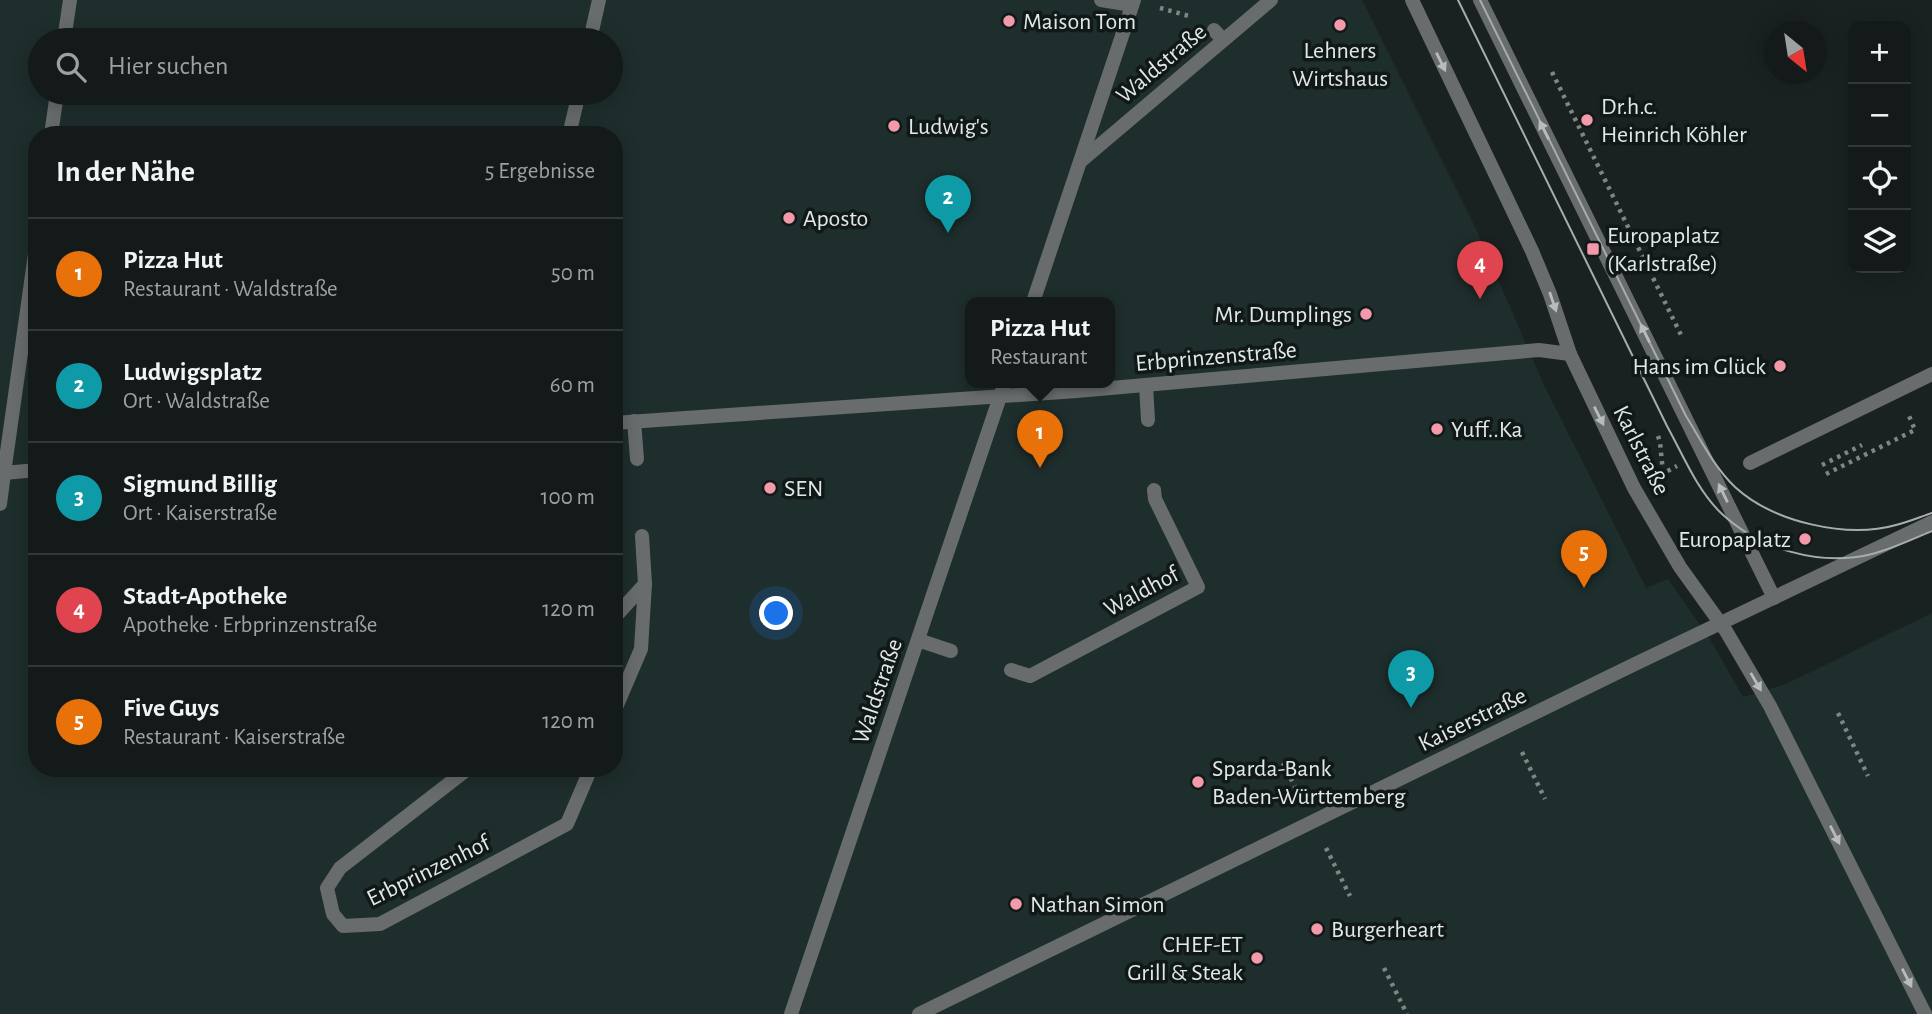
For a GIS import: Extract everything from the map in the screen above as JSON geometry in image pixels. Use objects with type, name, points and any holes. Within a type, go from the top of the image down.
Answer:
[{"type":"street","points":[[66,28],[70,0]]},
{"type":"street","points":[[593,28],[599,0]]},
{"type":"street","points":[[1101,0],[1133,2]]},
{"type":"street","name":"Waldstraße","points":[[1080,162],[1219,35],[1271,0]]},
{"type":"street","name":"Karlstraße","points":[[1412,0],[1532,251],[1570,354],[1634,488],[1690,582],[1721,623],[1770,706],[1925,1014]]},
{"type":"street","points":[[1480,0],[1774,598]]},
{"type":"street","name":"Waldstraße","points":[[1035,297],[1133,2]]},
{"type":"street","points":[[52,126],[55,105]]},
{"type":"street","points":[[571,126],[576,105]]},
{"type":"street","points":[[0,505],[2,473],[28,300]]},
{"type":"street","name":"Erbprinzenstraße","points":[[1115,387],[1539,350],[1570,354]]},
{"type":"street","points":[[1749,463],[1932,374]]},
{"type":"street","points":[[1146,386],[1148,420]]},
{"type":"street","name":"Erbprinzenstraße","points":[[623,422],[1003,389],[1051,388]]},
{"type":"street","name":"Waldstraße","points":[[791,1014],[1003,389]]},
{"type":"street","points":[[635,421],[637,459]]},
{"type":"street","points":[[2,473],[28,471]]},
{"type":"street","name":"Waldhof","points":[[1011,670],[1030,676],[1198,587],[1155,499],[1154,490]]},
{"type":"street","name":"Kaiserstraße","points":[[919,1014],[1932,522]]},
{"type":"street","points":[[623,691],[641,649],[645,584],[642,536]]},
{"type":"street","points":[[623,608],[645,584]]},
{"type":"street","points":[[918,640],[951,651]]},
{"type":"street","name":"Erbprinzenhof","points":[[457,777],[340,868],[327,888],[333,914],[343,926],[380,925],[567,824],[587,777]]},
{"type":"path","points":[[1169,11],[1183,15]]},
{"type":"path","points":[[1655,430],[1661,442],[1663,473]]},
{"type":"path","points":[[1826,474],[1894,440]]},
{"type":"path","points":[[1822,465],[1867,442]]},
{"type":"path","points":[[1838,713],[1868,776]]},
{"type":"path","points":[[1509,726],[1545,799]]},
{"type":"path","points":[[1312,823],[1350,895]]},
{"type":"path","points":[[1384,968],[1407,1014]]},
{"type":"shaded area","points":[[0,0],[1362,0],[1476,229],[1543,383],[1646,588],[1668,579],[1710,639],[1743,697],[1786,684],[1932,613],[1932,1014],[0,1014]]},
{"type":"tram line","points":[[1458,0],[1667,426],[1691,472],[1712,504],[1736,526],[1753,536],[1791,552],[1811,556],[1832,558],[1872,554],[1932,531]]},
{"type":"tram line","points":[[1480,0],[1686,416],[1727,479],[1769,510],[1811,524],[1834,528],[1877,529],[1932,513]]},
{"type":"place","name":"Maison Tom","points":[[1009,21]]},
{"type":"place","name":"Lehners Wirtshaus","points":[[1340,25]]},
{"type":"place","name":"Dr.h.c. Heinrich Köhler","points":[[1587,120]]},
{"type":"place","name":"Ludwig's","points":[[894,126]]},
{"type":"place","name":"Aposto","points":[[789,218]]},
{"type":"place","name":"Ludwigsplatz","points":[[948,233]]},
{"type":"place","name":"Europaplatz (Karlstraße)","points":[[1593,249]]},
{"type":"place","name":"Stadt-Apotheke","points":[[1480,299]]},
{"type":"place","name":"Mr. Dumplings","points":[[1366,314]]},
{"type":"place","name":"Hans im Glück","points":[[1780,366]]},
{"type":"place","name":"Yuff..Ka","points":[[1437,429]]},
{"type":"place","name":"Pizza Hut","points":[[1040,468]]},
{"type":"place","name":"SEN","points":[[770,488]]},
{"type":"place","name":"Europaplatz","points":[[1805,539]]},
{"type":"place","name":"Five Guys","points":[[1584,588]]},
{"type":"place","name":"Sigmund Billig","points":[[1411,708]]},
{"type":"place","name":"Sparda-Bank Baden-Württemberg","points":[[1198,782]]},
{"type":"place","name":"Nathan Simon","points":[[1016,904]]},
{"type":"place","name":"Burgerheart","points":[[1317,929]]},
{"type":"place","name":"CHEF-ET Grill & Steak","points":[[1257,958]]}]
